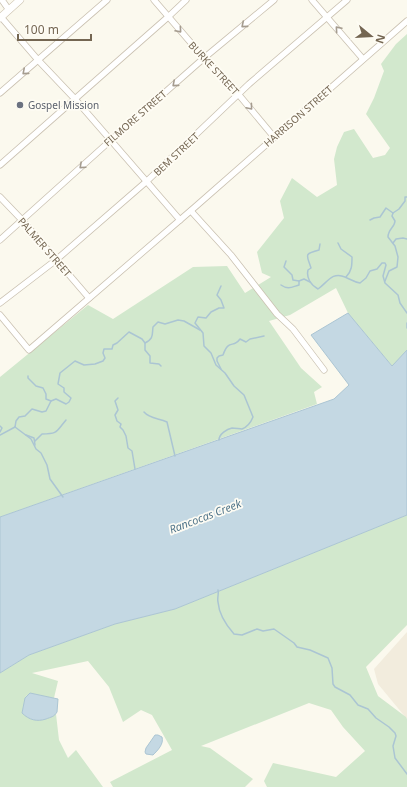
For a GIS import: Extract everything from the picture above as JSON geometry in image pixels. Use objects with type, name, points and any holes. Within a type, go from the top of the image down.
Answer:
[{"type":"main road","points":[[0,17],[20,0]]},
{"type":"street","points":[[2,0],[9,10]]},
{"type":"street","points":[[0,93],[107,0]]},
{"type":"street","name":"BURKE STREET","points":[[154,0],[204,58],[239,94],[274,137]]},
{"type":"street","points":[[0,165],[168,18],[186,0]]},
{"type":"street","name":"FILMORE STREET","points":[[0,240],[204,58],[274,0]]},
{"type":"street","points":[[312,0],[363,59]]},
{"type":"street","name":"BEM STREET","points":[[0,303],[56,260],[147,181],[249,84],[326,16],[347,0]]},
{"type":"street","points":[[0,17],[111,140],[180,220]]},
{"type":"street","name":"HARRISON STREET","points":[[0,314],[29,350],[191,211],[407,21]]},
{"type":"street","name":"PALMER STREET","points":[[0,196],[23,220],[90,298]]},
{"type":"street","points":[[191,211],[231,255],[277,314],[293,329],[324,370]]},
{"type":"shaded area","points":[[407,632],[407,719],[378,684],[374,669]]},
{"type":"green space","points":[[407,34],[407,350],[393,367],[348,313],[336,288],[290,315],[269,321],[301,368],[322,387],[314,392],[317,404],[0,517],[0,377],[88,305],[113,319],[193,267],[227,266],[245,293],[271,277],[262,273],[257,252],[284,218],[280,201],[292,178],[317,197],[337,185],[334,159],[337,147],[344,132],[354,129],[373,158],[385,155],[390,148],[366,114],[374,98],[384,71],[381,64],[396,44]]},
{"type":"green space","points":[[407,515],[407,625],[366,667],[378,696],[407,719],[407,787],[267,787],[264,781],[273,763],[336,777],[365,751],[343,727],[331,710],[309,703],[201,746],[210,748],[253,779],[245,787],[113,787],[110,782],[172,750],[152,715],[141,710],[123,722],[109,687],[88,661],[32,673],[58,681],[54,698],[32,694],[26,696],[22,713],[33,720],[46,719],[56,714],[59,740],[68,758],[76,750],[103,787],[0,787],[0,673],[29,655],[115,624],[175,609]]},
{"type":"water","name":"Rancocas Creek","points":[[348,313],[392,366],[407,350],[407,515],[175,609],[115,624],[29,655],[0,673],[0,517],[334,399],[349,385],[311,335]]},
{"type":"water","points":[[30,693],[58,699],[56,714],[46,719],[33,720],[22,713],[25,698]]},
{"type":"water","points":[[155,735],[162,737],[159,749],[153,755],[146,754],[146,748]]},
{"type":"waterway","points":[[393,213],[399,209],[405,201],[405,197],[407,197]]},
{"type":"waterway","points":[[370,220],[380,217],[386,208],[393,213],[392,216],[395,223],[389,232],[388,237],[395,246],[398,257],[397,267],[389,271],[385,281]]},
{"type":"waterway","points":[[393,243],[396,239],[407,239]]},
{"type":"waterway","points":[[338,243],[341,249],[352,257],[351,270],[346,277]]},
{"type":"waterway","points":[[320,244],[319,250],[308,254],[311,268],[308,270],[308,276],[311,283],[315,287],[318,289],[330,278],[337,276],[345,277],[360,283],[366,278],[370,271],[377,269],[382,263],[385,263],[386,265],[383,276],[385,283],[398,295],[400,303],[407,313]]},
{"type":"waterway","points":[[286,261],[284,267],[292,275],[293,280],[299,281],[304,279],[310,282]]},
{"type":"waterway","points":[[281,285],[288,288],[299,285],[299,281]]},
{"type":"waterway","points":[[219,440],[222,434],[228,429],[242,429],[246,427],[253,417],[244,395],[216,365],[211,353],[204,346],[203,333],[195,323],[198,317],[206,318],[211,312],[219,308],[224,308],[217,295],[221,286]]},
{"type":"waterway","points":[[145,343],[151,338],[153,327],[158,322],[165,324],[178,320],[184,321],[200,330]]},
{"type":"waterway","points":[[407,323],[407,328]]},
{"type":"waterway","points":[[28,376],[28,378],[36,386],[43,388],[46,394],[46,399],[51,401],[56,399],[66,404],[71,398],[64,392],[64,388],[58,384],[60,373],[75,361],[84,365],[95,364],[103,361],[105,358],[103,353],[104,349],[112,349],[113,345],[129,332],[142,339],[145,343],[145,350],[150,356],[150,363],[159,364],[161,366]]},
{"type":"waterway","points":[[221,369],[217,358],[223,355],[229,345],[238,342],[240,339],[246,342],[250,339],[264,336]]},
{"type":"waterway","points":[[118,398],[115,401],[118,410],[115,415],[126,436],[128,448],[132,451],[135,469]]},
{"type":"waterway","points":[[15,427],[16,421],[19,417],[25,416],[32,409],[42,412],[46,411],[51,401]]},
{"type":"waterway","points":[[144,412],[152,417],[167,422],[175,456]]},
{"type":"waterway","points":[[35,441],[42,434],[51,434],[56,432],[66,420]]},
{"type":"waterway","points":[[0,426],[2,428],[0,432]]},
{"type":"waterway","points":[[15,427],[31,439],[36,449],[41,453],[47,465],[50,479],[63,497]]},
{"type":"waterway","points":[[0,435],[15,427]]},
{"type":"waterway","points":[[26,435],[34,438],[35,445]]},
{"type":"waterway","points":[[218,590],[221,615],[234,634],[242,635],[257,629],[263,631],[274,629],[294,643],[297,647],[310,650],[328,658],[332,668],[333,684],[335,687],[350,695],[358,705],[368,709],[376,718],[395,733],[396,736],[393,746],[395,758],[407,774]]},
{"type":"place","name":"Gospel Mission","points":[[20,105]]}]
